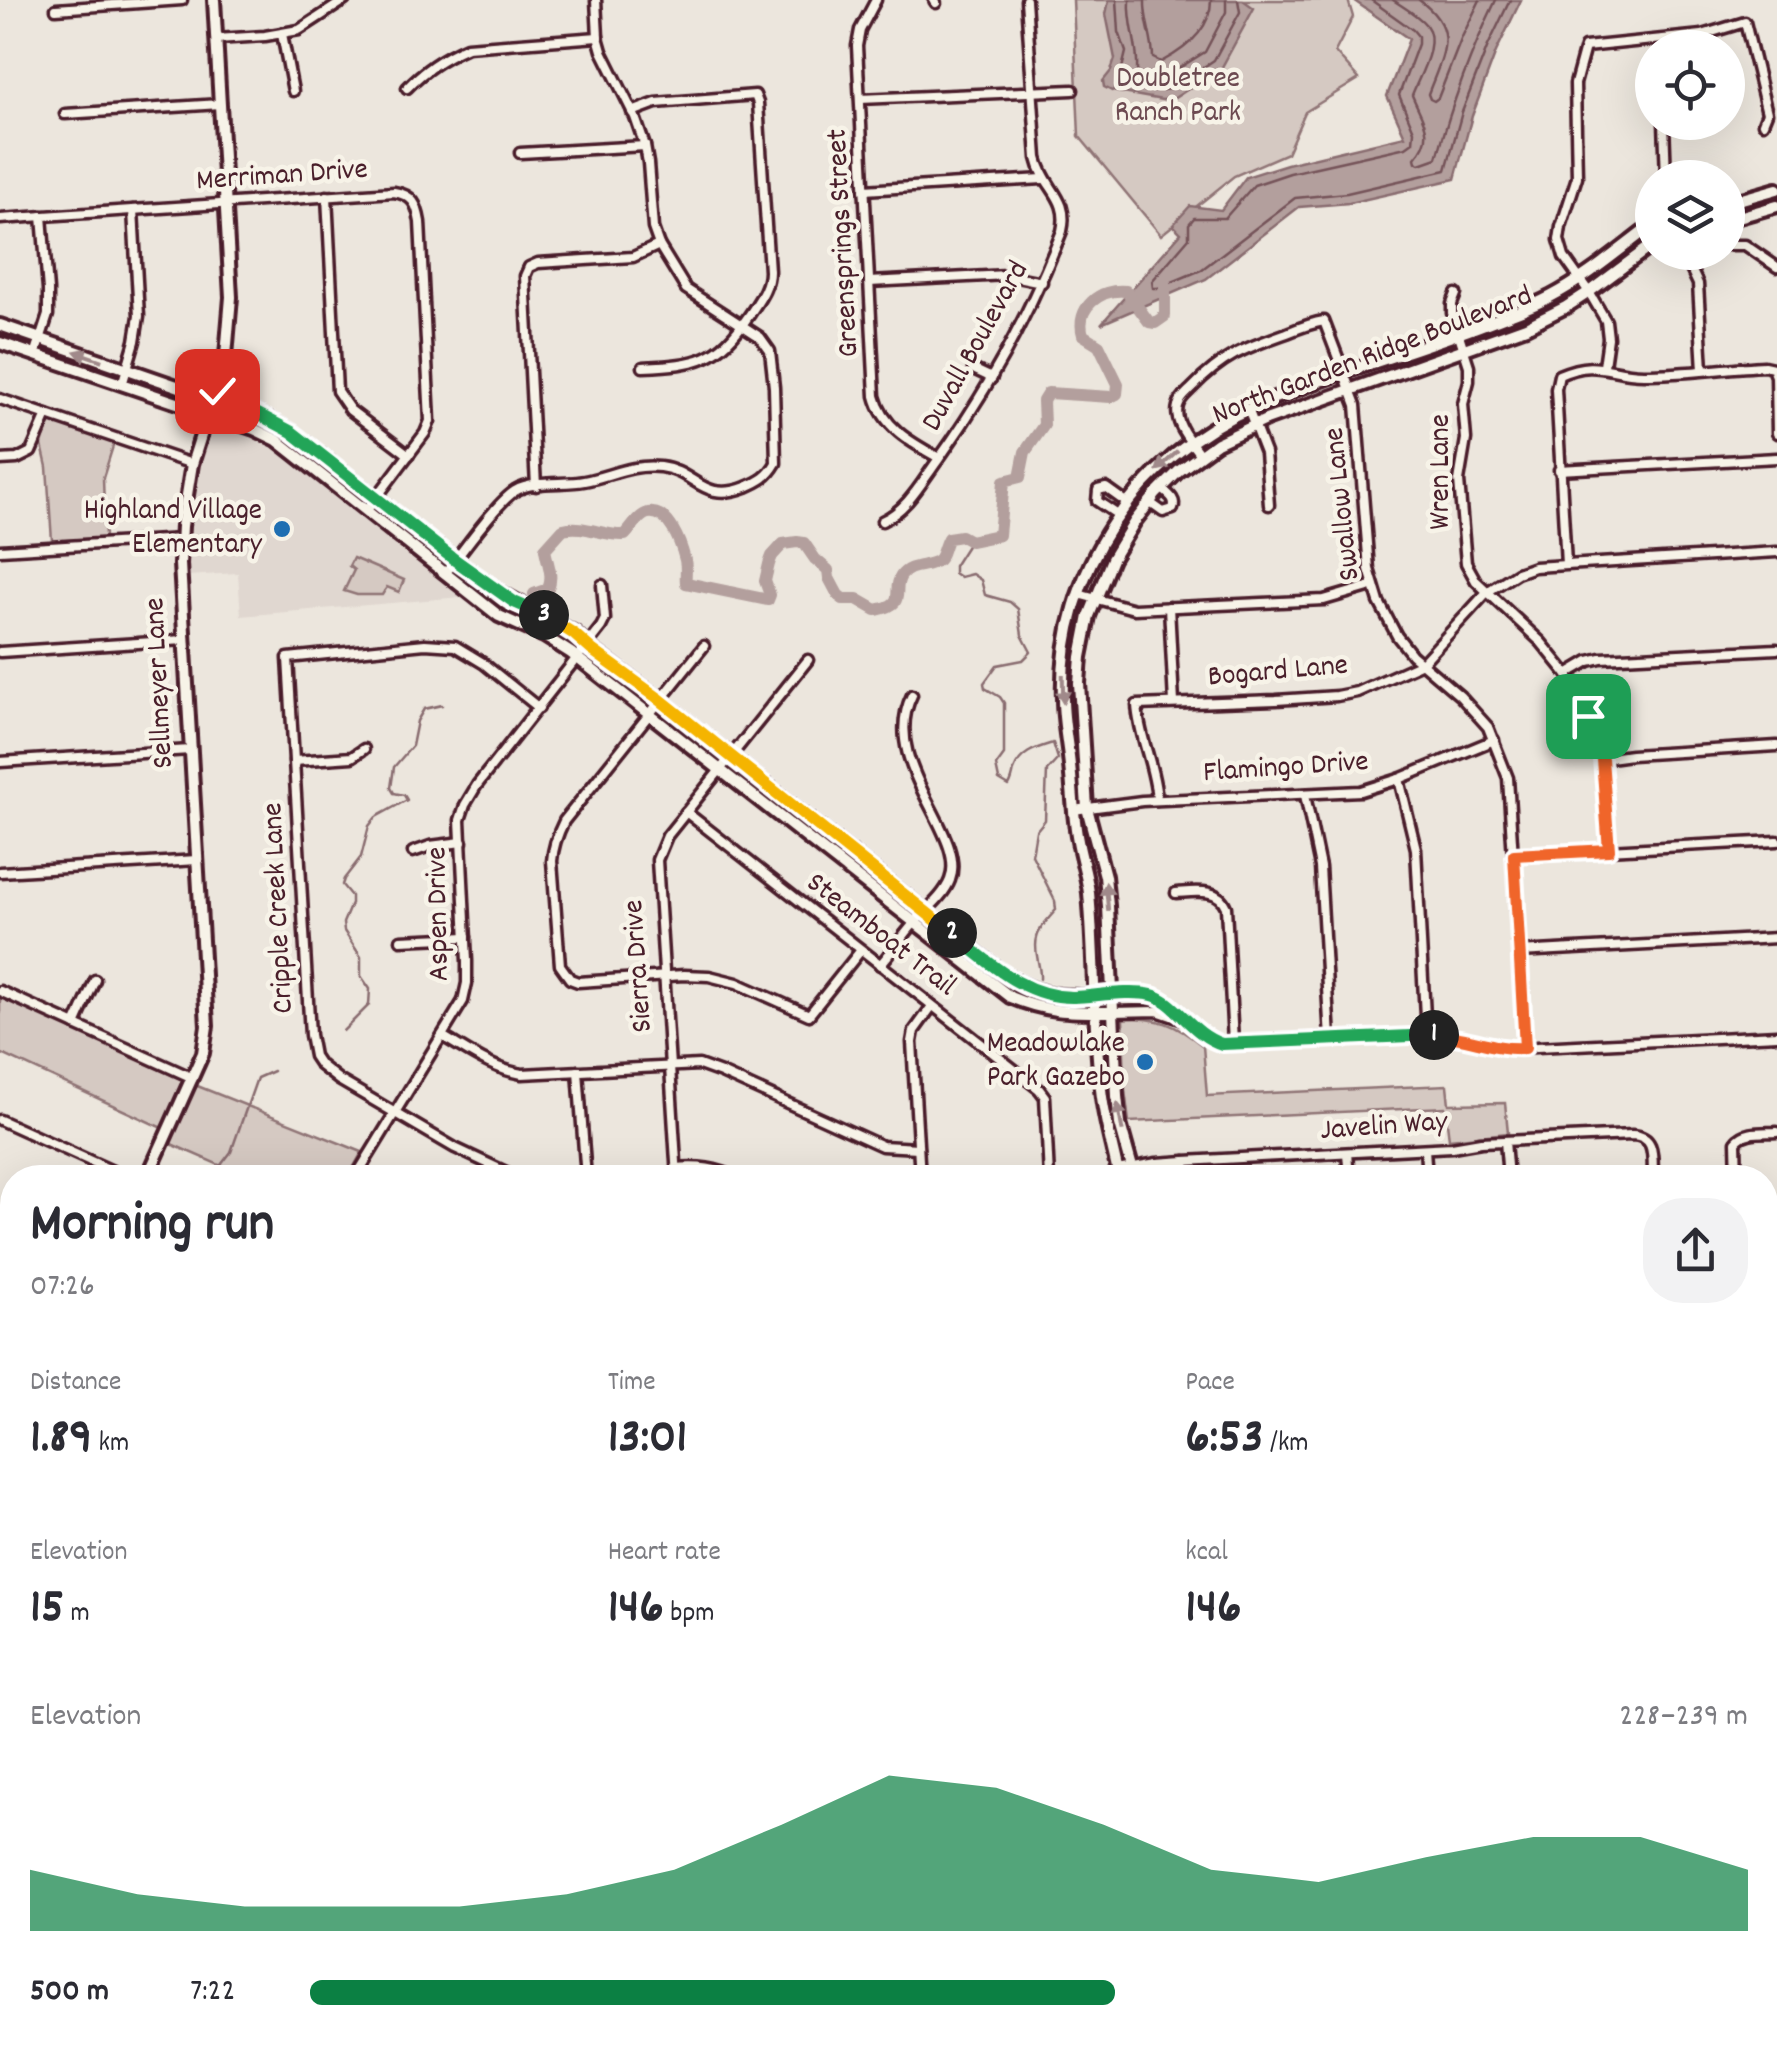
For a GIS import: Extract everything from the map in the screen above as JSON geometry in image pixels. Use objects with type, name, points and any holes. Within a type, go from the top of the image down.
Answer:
[{"type":"main road","name":"Sellmeyer Lane","points":[[153,1165],[203,1053],[207,1026],[180,539],[192,464],[226,356],[232,297],[214,0]]},
{"type":"main road","points":[[1745,199],[1777,190]]},
{"type":"main road","points":[[1745,215],[1777,206]]},
{"type":"main road","name":"North Garden Ridge Boulevard","points":[[1116,1165],[1100,1085],[1088,887],[1073,810],[1062,701],[1067,639],[1078,594],[1095,554],[1127,503],[1168,458],[1190,441],[1248,409],[1530,307],[1580,279],[1635,238]]},
{"type":"main road","name":"North Garden Ridge Boulevard","points":[[1131,1165],[1120,1124],[1105,876],[1087,808],[1079,683],[1095,598],[1123,540],[1162,488],[1200,455],[1255,424],[1526,327],[1566,307],[1635,258]]},
{"type":"main road","points":[[0,325],[258,414],[292,432],[455,560],[514,602],[562,625],[661,700],[1006,975],[1030,989],[1054,996],[1112,995]]},
{"type":"main road","points":[[0,344],[254,428],[278,440],[499,616],[544,636],[577,658],[1010,998],[1060,1012],[1113,1012]]},
{"type":"main road","points":[[405,540],[414,528]]},
{"type":"main road","points":[[789,826],[801,812]]},
{"type":"street","points":[[56,9],[182,0]]},
{"type":"street","points":[[216,39],[300,30],[345,0]]},
{"type":"street","points":[[444,574],[506,498],[518,489],[581,482],[626,468],[646,467],[668,469],[706,489],[738,490],[766,478],[776,458],[773,369],[768,347],[760,337],[686,289],[659,245],[653,228],[645,146],[607,65],[598,37],[596,0]]},
{"type":"street","name":"Duvall Boulevard","points":[[882,521],[900,511],[992,378],[1042,282],[1065,218],[1060,199],[1043,178],[1037,158],[1026,0]]},
{"type":"street","name":"Greensprings Street","points":[[874,1],[858,40],[876,403],[894,428],[939,458]]},
{"type":"street","points":[[1718,30],[1744,22],[1767,113],[1763,123]]},
{"type":"street","points":[[282,34],[293,90]]},
{"type":"street","points":[[407,88],[450,54],[467,47],[598,37]]},
{"type":"street","points":[[1604,366],[1608,330],[1589,292],[1564,257],[1561,228],[1578,178],[1574,100],[1585,47],[1635,45]]},
{"type":"street","points":[[860,99],[1074,90]]},
{"type":"street","points":[[632,112],[656,103],[754,95],[758,102],[769,271],[766,288],[734,337],[710,356],[643,368]]},
{"type":"street","points":[[64,114],[220,104]]},
{"type":"street","points":[[520,153],[645,146]]},
{"type":"street","points":[[864,190],[1043,178]]},
{"type":"street","name":"Merriman Drive","points":[[0,219],[394,192],[410,197],[418,208],[430,421],[409,456],[367,510]]},
{"type":"street","points":[[326,196],[338,391],[350,410],[409,456]]},
{"type":"street","points":[[122,385],[139,316],[134,210]]},
{"type":"street","points":[[35,356],[48,315],[42,216]]},
{"type":"street","points":[[536,486],[525,276],[528,267],[538,263],[633,257],[659,245]]},
{"type":"street","points":[[1745,245],[1777,267]]},
{"type":"street","points":[[1691,270],[1698,284],[1703,370]]},
{"type":"street","points":[[869,282],[1007,276],[1042,282]]},
{"type":"street","name":"Wren Lane","points":[[1456,294],[1452,314],[1470,366],[1459,481],[1470,573],[1541,642],[1567,674],[1584,704],[1602,759],[1609,850]]},
{"type":"street","name":"Swallow Lane","points":[[1190,441],[1177,419],[1177,407],[1217,364],[1245,348],[1324,321],[1352,388],[1360,423],[1372,586],[1396,636],[1488,727],[1508,778],[1525,1048]]},
{"type":"street","points":[[1566,564],[1556,389],[1559,374],[1588,366],[1638,374],[1773,368],[1777,433]]},
{"type":"street","points":[[973,369],[992,378]]},
{"type":"street","points":[[0,398],[192,464]]},
{"type":"street","points":[[1248,409],[1265,453],[1269,505]]},
{"type":"street","points":[[0,460],[17,459],[32,452],[48,415]]},
{"type":"street","points":[[1190,441],[1200,455]]},
{"type":"street","points":[[1560,470],[1777,458]]},
{"type":"street","points":[[1118,516],[1097,501],[1098,490],[1106,488],[1127,503]]},
{"type":"street","points":[[1149,502],[1163,512],[1173,509],[1172,498],[1162,488]]},
{"type":"street","points":[[0,550],[180,539]]},
{"type":"street","name":"Bogard Lane","points":[[1157,800],[1156,780],[1140,731],[1137,705],[1347,695],[1422,662],[1488,592],[1534,567],[1777,552]]},
{"type":"street","name":"Aspen Drive","points":[[363,1165],[462,1001],[467,983],[460,820],[465,805],[594,638],[605,618],[602,585]]},
{"type":"street","points":[[1078,594],[1134,608],[1324,600],[1372,586]]},
{"type":"street","points":[[1170,607],[1174,703]]},
{"type":"street","points":[[0,652],[184,640]]},
{"type":"street","name":"Cripple Creek Lane","points":[[394,1113],[324,1070],[314,1056],[288,658],[425,644],[456,646],[538,708]]},
{"type":"street","points":[[704,646],[564,821],[552,861],[560,965],[578,982],[663,976],[722,978],[809,1016],[862,950]]},
{"type":"street","points":[[1567,674],[1602,658],[1777,650]]},
{"type":"street","name":"Sierra Drive","points":[[676,1165],[657,860],[667,836],[808,660]]},
{"type":"street","points":[[880,965],[949,882],[952,870],[944,837],[907,756],[905,716],[912,695]]},
{"type":"street","name":"Flamingo Drive","points":[[1073,810],[1157,800],[1361,791],[1494,740]]},
{"type":"street","points":[[1602,759],[1777,746]]},
{"type":"street","points":[[294,761],[352,757],[364,749]]},
{"type":"street","points":[[0,762],[190,750]]},
{"type":"street","points":[[1398,779],[1416,849],[1426,1035]]},
{"type":"street","points":[[1304,795],[1320,867],[1330,1039]]},
{"type":"street","name":"Steamboat Trail","points":[[686,812],[1039,1090],[1045,1097],[1049,1165]]},
{"type":"street","points":[[1514,855],[1777,841]]},
{"type":"street","points":[[413,852],[462,842]]},
{"type":"street","points":[[0,872],[197,860]]},
{"type":"street","points":[[1176,894],[1210,892],[1223,900],[1226,907],[1233,1043]]},
{"type":"street","points":[[402,940],[466,936]]},
{"type":"street","points":[[1519,952],[1777,938]]},
{"type":"street","points":[[75,1025],[95,980]]},
{"type":"street","points":[[0,991],[193,1078]]},
{"type":"street","points":[[1112,995],[1151,994],[1169,1004],[1211,1040],[1222,1044],[1426,1035],[1462,1038],[1494,1048],[1525,1048],[1777,1035]]},
{"type":"street","points":[[919,1165],[912,1042],[914,1031],[932,1006]]},
{"type":"street","points":[[1113,1012],[1157,1011],[1187,1022]]},
{"type":"street","points":[[442,1036],[506,1072],[522,1074],[698,1065],[882,1146],[918,1148]]},
{"type":"street","points":[[578,1072],[585,1165]]},
{"type":"street","points":[[394,1113],[491,1165]]},
{"type":"street","points":[[0,1120],[99,1165]]},
{"type":"street","points":[[1736,1165],[1739,1137],[1777,1132]]},
{"type":"street","name":"Javelin Way","points":[[1166,1165],[1632,1134],[1651,1142],[1653,1165]]},
{"type":"street","points":[[1506,1141],[1507,1165]]},
{"type":"street","points":[[1425,1148],[1426,1165]]},
{"type":"street","points":[[1348,1153],[1348,1165]]},
{"type":"street","points":[[1185,1161],[1185,1165]]},
{"type":"shaded area","name":"Highland Village Elementary","points":[[215,425],[278,452],[461,597],[241,616],[238,573],[187,576],[189,515]]},
{"type":"green space","name":"Doubletree Ranch Park","points":[[1073,0],[1348,0],[1353,17],[1335,52],[1359,79],[1305,112],[1287,153],[1234,176],[1161,235],[1079,136]]},
{"type":"green space","points":[[49,420],[114,443],[103,478],[105,538],[52,541],[42,445]]},
{"type":"green space","points":[[353,558],[404,580],[399,592],[387,587],[382,595],[344,591],[354,570],[349,566]]},
{"type":"green space","points":[[0,996],[183,1080],[162,1128],[0,1053]]},
{"type":"green space","points":[[1123,1018],[1166,1023],[1203,1046],[1207,1096],[1447,1085],[1449,1104],[1505,1103],[1508,1133],[1449,1139],[1445,1107],[1129,1122]]},
{"type":"green space","points":[[195,1085],[362,1152],[355,1165],[219,1165],[169,1143]]},
{"type":"water","points":[[1109,0],[1243,0],[1254,8],[1222,67],[1173,99],[1162,100],[1104,87],[1103,81],[1115,59],[1106,14]]},
{"type":"water","points":[[1353,0],[1521,0],[1472,116],[1455,179],[1349,203],[1299,207],[1206,279],[1101,324],[1181,233],[1173,225],[1190,206],[1221,210],[1246,177],[1405,136],[1387,96],[1409,39]]},
{"type":"waterway","points":[[534,594],[548,589],[550,574],[545,549],[563,529],[625,535],[641,516],[655,513],[668,522],[677,537],[685,560],[686,583],[768,600],[765,581],[772,556],[783,544],[797,542],[804,543],[828,570],[843,599],[857,599],[876,610],[886,607],[896,601],[901,576],[909,569],[938,560],[948,538],[961,536],[970,541],[999,535],[1004,481],[1020,477],[1025,452],[1044,425],[1043,401],[1048,393],[1111,397],[1117,394],[1118,384],[1099,345],[1083,335],[1081,325],[1086,308],[1099,296],[1126,291],[1149,322],[1155,323],[1165,316],[1165,280]]},
{"type":"waterway","points":[[970,541],[954,566],[954,573],[960,577],[972,574],[981,580],[985,595],[1010,602],[1018,609],[1022,635],[1031,652],[1023,660],[997,665],[984,683],[1004,703],[1004,755],[996,766],[999,780],[1009,786],[1020,759],[1041,747],[1053,743],[1058,759],[1047,771],[1045,820],[1036,831],[1032,855],[1056,910],[1037,938],[1040,979]]},
{"type":"waterway","points":[[343,1031],[369,1005],[370,989],[361,976],[361,957],[344,931],[351,896],[342,885],[361,857],[369,826],[376,817],[407,800],[391,788],[394,767],[412,746],[424,709],[442,705]]},
{"type":"waterway","points":[[221,1165],[231,1152],[257,1078],[273,1071]]},
{"type":"place","name":"Highland Village Elementary","points":[[282,529]]},
{"type":"place","name":"Meadowlake Park Gazebo","points":[[1145,1062]]},
{"type":"route","points":[[217,391],[214,399],[258,414],[292,432],[496,590],[562,625],[1006,975],[1030,989],[1054,996],[1151,994],[1169,1004],[1205,1037],[1222,1044],[1444,1035],[1494,1048],[1525,1048],[1514,855],[1609,850],[1604,771],[1588,716]]}]
